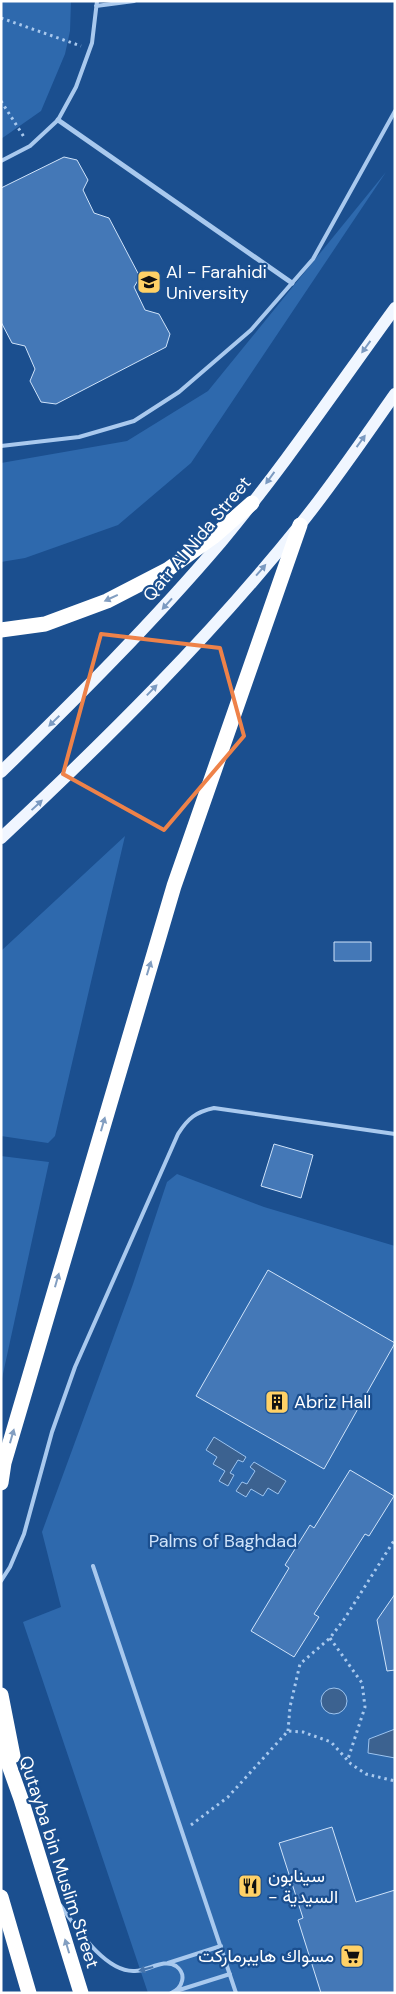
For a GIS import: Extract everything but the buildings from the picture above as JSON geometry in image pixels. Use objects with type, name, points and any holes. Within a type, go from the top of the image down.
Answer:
[{"type":"highway","points":[[1,630],[45,624],[107,601],[158,575],[212,537],[252,503]]},
{"type":"highway","points":[[1,1483],[4,1463],[174,886],[300,525]]},
{"type":"highway","points":[[1,1695],[22,1799]]},
{"type":"highway","name":"Qutayba bin Muslim Street","points":[[1,1743],[22,1799],[81,1993]]},
{"type":"highway","points":[[1,1897],[29,1993]]},
{"type":"main road","name":"Qatr Al Nida Street","points":[[1,772],[142,631],[252,503],[395,308]]},
{"type":"main road","points":[[1,838],[152,690],[300,525],[395,394]]},
{"type":"street","points":[[58,120],[292,283]]},
{"type":"lane","points":[[1,161],[30,146],[58,120],[76,87],[90,49],[96,4],[134,1]]},
{"type":"lane","points":[[1,446],[79,437],[134,421],[179,392],[251,330],[313,259],[395,111]]},
{"type":"lane","points":[[1,1581],[10,1567],[24,1534],[52,1432],[75,1367],[178,1134],[186,1120],[199,1111],[222,1108],[395,1134]]},
{"type":"lane","points":[[93,1566],[236,1993]]},
{"type":"lane","points":[[50,1890],[80,1934],[106,1960],[123,1970],[136,1972],[221,1946]]},
{"type":"lane","points":[[167,1963],[175,1965],[182,1974],[181,1985],[173,1992]]},
{"type":"lane","points":[[173,1992],[230,1974]]},
{"type":"path","points":[[1,18],[90,49]]},
{"type":"path","points":[[1,101],[30,146]]},
{"type":"path","points":[[182,1832],[228,1797],[288,1731],[290,1708],[300,1664],[330,1638],[345,1618],[395,1539]]},
{"type":"path","points":[[330,1638],[362,1683],[365,1708],[347,1759]]},
{"type":"path","points":[[288,1731],[303,1732],[331,1742],[347,1759],[366,1774],[395,1781]]},
{"type":"highlighted area","points":[[101,634],[220,648],[244,736],[164,830],[63,774]]},
{"type":"green space","points":[[1,1],[71,1],[70,31],[65,54],[41,111],[1,139]]},
{"type":"green space","points":[[386,172],[191,463],[118,525],[25,558],[1,562],[1,463],[127,441],[208,391]]},
{"type":"green space","points":[[125,836],[55,1136],[48,1143],[1,1136],[1,951]]},
{"type":"green space","points":[[1,1156],[49,1162],[1,1383]]},
{"type":"green space","name":"Palms of Baghdad","points":[[177,1174],[264,1207],[395,1246],[395,1993],[148,1993],[23,1622],[61,1607],[42,1532],[133,1284],[167,1182]]},
{"type":"shaded area","points":[[214,1437],[246,1457],[243,1462],[238,1460],[230,1473],[234,1475],[228,1486],[219,1481],[225,1471],[213,1464],[217,1457],[206,1450]]},
{"type":"shaded area","points":[[254,1462],[286,1481],[278,1494],[268,1488],[263,1496],[251,1489],[246,1497],[236,1491],[242,1482],[247,1484],[255,1471],[250,1467]]},
{"type":"shaded area","points":[[334,1688],[343,1692],[347,1701],[343,1710],[334,1714],[325,1710],[321,1701],[325,1692]]},
{"type":"shaded area","points":[[395,1729],[395,1758],[368,1753],[369,1739]]},
{"type":"place","name":"Al - Farahidi University","points":[[149,282]]},
{"type":"place","name":"Abriz Hall","points":[[277,1402]]},
{"type":"place","name":"سينابون - السيدية","points":[[250,1886]]},
{"type":"place","name":"مسواك هايبرماركت","points":[[352,1956]]}]
